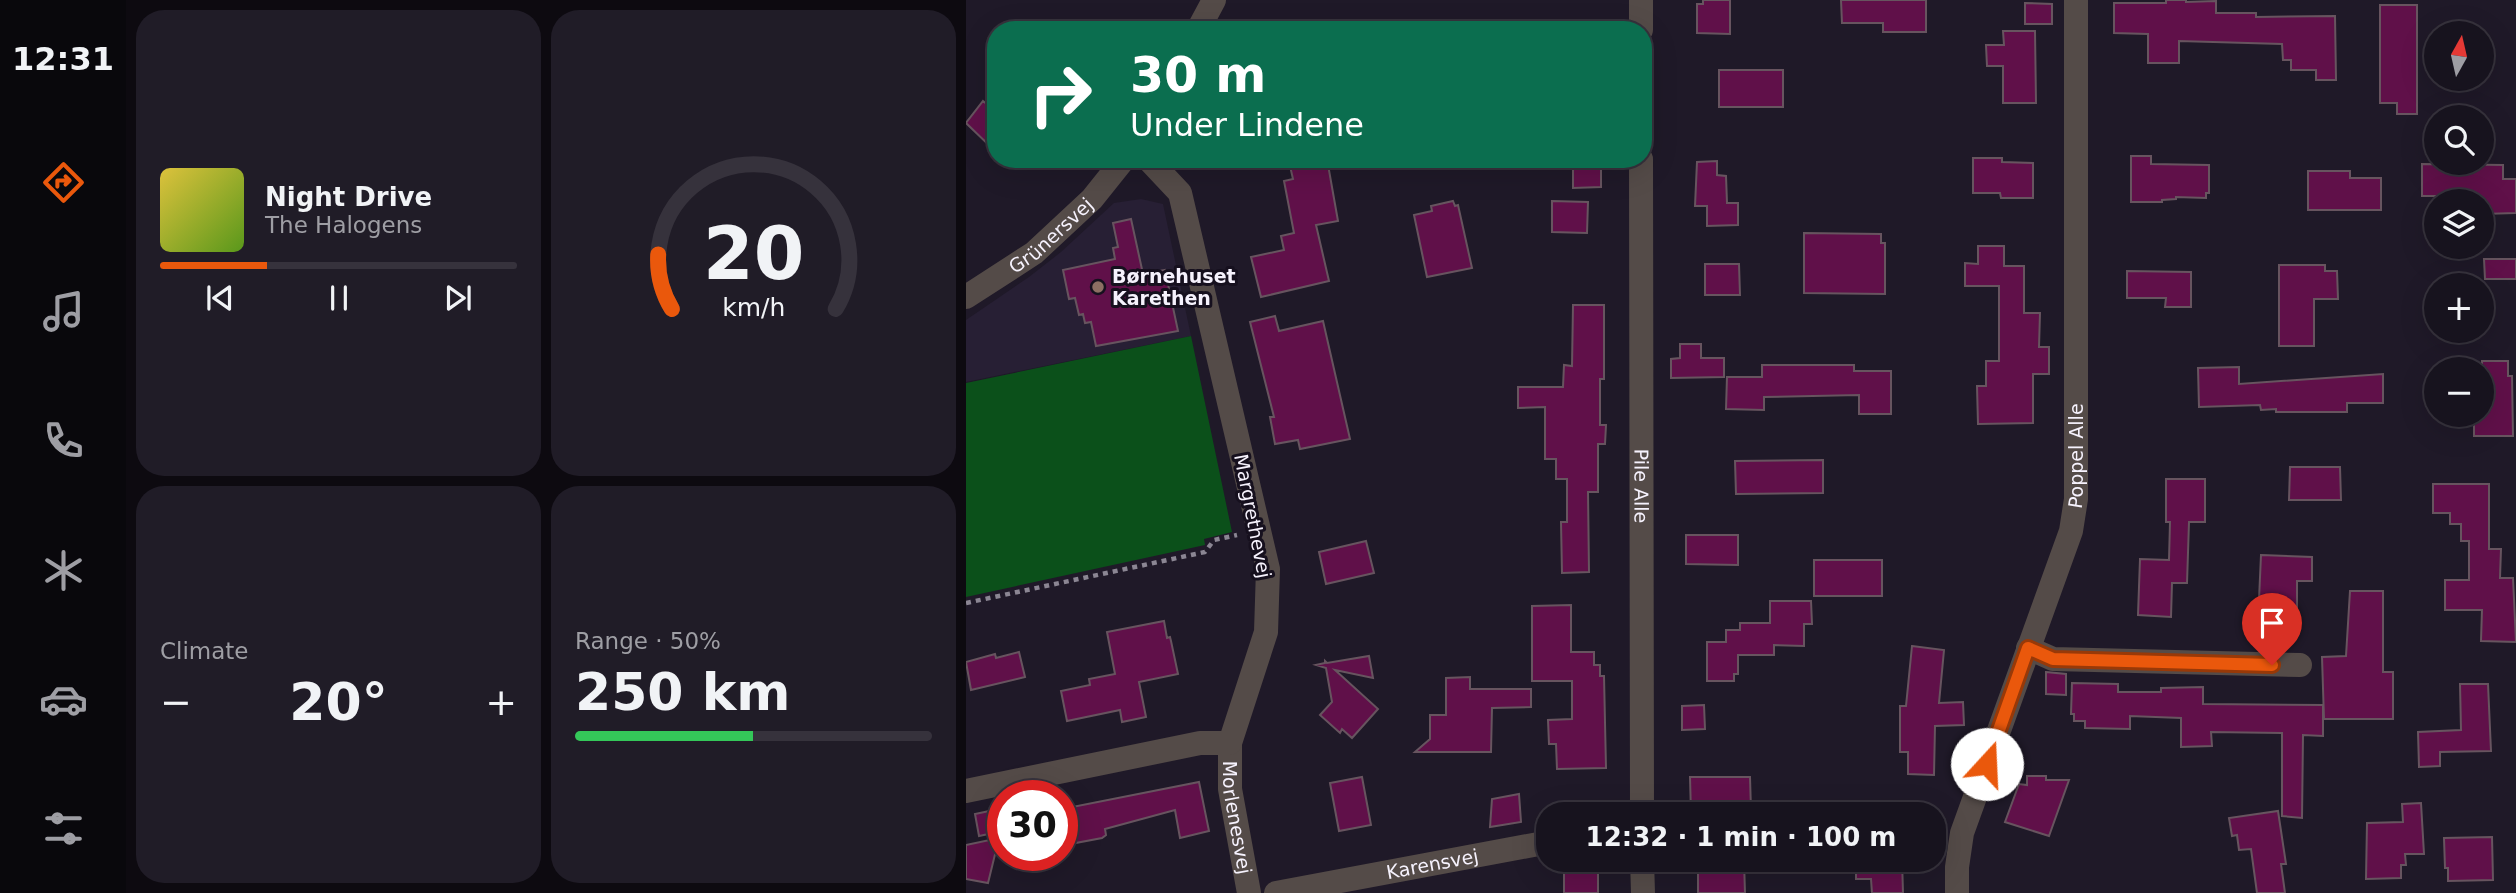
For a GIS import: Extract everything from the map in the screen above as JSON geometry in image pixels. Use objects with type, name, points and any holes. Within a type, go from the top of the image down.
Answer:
[{"type":"street","points":[[1203,21],[1214,0]]},
{"type":"street","points":[[1641,0],[1641,21]]},
{"type":"street","name":"Poppel Alle","points":[[1957,893],[1957,867],[1962,833],[2071,531],[2076,499],[2076,0]]},
{"type":"street","name":"Grünersvej","points":[[966,297],[1034,253],[1092,199],[1117,168]]},
{"type":"street","name":"Margrethevej","points":[[1156,168],[1180,193],[1268,569],[1266,632],[1230,743]]},
{"type":"street","name":"Pile Alle","points":[[1641,168],[1642,802]]},
{"type":"street","points":[[2028,648],[2053,659],[2300,665]]},
{"type":"street","points":[[966,791],[1200,743],[1230,743]]},
{"type":"street","name":"Morlenesvej","points":[[1230,743],[1230,789],[1248,893]]},
{"type":"street","name":"Karensvej","points":[[1276,893],[1536,844]]},
{"type":"street","points":[[1642,872],[1643,893]]},
{"type":"path","points":[[966,603],[1205,552],[1214,540],[1259,531]]},
{"type":"shaded area","name":"Børnehuset Karethen","points":[[1141,199],[1163,204],[1191,336],[966,382],[966,320],[1061,252],[1114,203]]},
{"type":"green space","points":[[1191,336],[1232,532],[1204,539],[1205,545],[966,597],[966,383]]},
{"type":"building","points":[[1703,0],[1730,0],[1730,34],[1697,33],[1697,4],[1703,4]]},
{"type":"building","points":[[1841,0],[1926,0],[1926,32],[1883,32],[1883,23],[1842,23]]},
{"type":"building","points":[[2166,0],[2216,1],[2216,13],[2256,13],[2256,17],[2335,16],[2336,80],[2316,80],[2316,70],[2291,70],[2291,60],[2283,60],[2282,44],[2179,41],[2179,63],[2148,63],[2148,34],[2114,33],[2114,3],[2166,3]]},
{"type":"building","points":[[2025,3],[2052,4],[2052,24],[2025,24]]},
{"type":"building","points":[[2380,5],[2417,5],[2417,114],[2397,114],[2397,103],[2380,103]]},
{"type":"building","points":[[2003,31],[2035,31],[2036,103],[2003,103],[2003,66],[1987,66],[1986,45],[2004,45]]},
{"type":"building","points":[[1719,70],[1783,70],[1783,107],[1719,107]]},
{"type":"building","points":[[983,101],[987,104],[987,143],[966,123]]},
{"type":"building","points":[[2131,156],[2151,156],[2151,164],[2209,165],[2209,193],[2206,193],[2206,198],[2176,197],[2162,202],[2131,202]]},
{"type":"building","points":[[1973,158],[2002,158],[2002,162],[2033,163],[2033,198],[2001,198],[2000,193],[1973,193]]},
{"type":"building","points":[[1717,161],[1717,175],[1726,176],[1727,203],[1738,203],[1738,225],[1707,226],[1707,206],[1695,206],[1697,162]]},
{"type":"building","points":[[2422,164],[2424,175],[2494,175],[2494,165],[2503,165],[2503,179],[2516,179],[2516,213],[2494,214],[2494,189],[2424,189],[2422,196]]},
{"type":"building","points":[[1290,168],[1329,168],[1338,221],[1316,225],[1329,281],[1261,297],[1251,257],[1284,250],[1281,236],[1294,233],[1284,181],[1293,179]]},
{"type":"building","points":[[1573,168],[1601,168],[1601,187],[1573,188]]},
{"type":"building","points":[[2308,171],[2350,171],[2350,178],[2381,178],[2381,210],[2308,210]]},
{"type":"building","points":[[1453,201],[1455,206],[1458,205],[1472,268],[1427,277],[1414,215],[1432,211],[1431,206]]},
{"type":"building","points":[[1552,201],[1588,202],[1587,233],[1552,232]]},
{"type":"building","points":[[1131,219],[1143,274],[1165,270],[1178,331],[1096,346],[1091,322],[1085,323],[1083,314],[1079,315],[1075,298],[1069,299],[1063,270],[1115,259],[1113,248],[1118,247],[1113,223]]},
{"type":"building","points":[[1804,233],[1881,234],[1881,243],[1885,243],[1885,294],[1804,293]]},
{"type":"building","points":[[1978,246],[2004,246],[2004,266],[2024,266],[2024,313],[2040,313],[2039,347],[2049,347],[2049,374],[2033,374],[2033,423],[1978,424],[1977,386],[1986,386],[1986,361],[1999,361],[1999,286],[1965,286],[1965,263],[1978,264]]},
{"type":"building","points":[[2484,259],[2516,259],[2516,279],[2494,279],[2494,273],[2485,273]]},
{"type":"building","points":[[1705,264],[1739,264],[1740,295],[1705,295]]},
{"type":"building","points":[[2279,265],[2325,265],[2325,271],[2337,271],[2338,299],[2314,299],[2314,346],[2279,346]]},
{"type":"building","points":[[2127,271],[2191,272],[2191,307],[2165,307],[2166,298],[2127,298]]},
{"type":"building","points":[[1573,305],[1604,305],[1604,379],[1600,379],[1600,425],[1606,425],[1605,444],[1598,444],[1598,492],[1588,492],[1589,572],[1562,573],[1561,522],[1567,522],[1567,479],[1556,479],[1556,459],[1545,459],[1545,407],[1518,408],[1518,387],[1563,387],[1564,365],[1572,366]]},
{"type":"building","points":[[1275,316],[1279,331],[1323,321],[1350,439],[1300,449],[1298,440],[1275,444],[1270,417],[1274,417],[1250,322]]},
{"type":"building","points":[[1680,344],[1701,344],[1701,358],[1724,358],[1724,377],[1671,378],[1671,359],[1680,358]]},
{"type":"building","points":[[2494,361],[2508,361],[2508,376],[2512,376],[2513,436],[2474,436],[2474,427],[2494,427]]},
{"type":"building","points":[[1762,365],[1854,365],[1854,371],[1891,371],[1891,414],[1859,414],[1859,395],[1764,397],[1764,410],[1726,409],[1727,377],[1762,377]]},
{"type":"building","points":[[2239,367],[2239,384],[2383,374],[2383,403],[2347,403],[2347,412],[2276,412],[2276,409],[2261,410],[2260,405],[2199,407],[2198,368]]},
{"type":"building","points":[[1823,460],[1823,493],[1736,494],[1735,461]]},
{"type":"building","points":[[2290,467],[2340,467],[2341,500],[2289,500]]},
{"type":"building","points":[[2166,479],[2205,479],[2205,522],[2189,522],[2187,583],[2172,583],[2171,617],[2138,615],[2140,559],[2169,560],[2170,522],[2166,522]]},
{"type":"building","points":[[2433,484],[2489,484],[2489,549],[2501,549],[2500,578],[2513,578],[2516,642],[2481,641],[2482,610],[2445,610],[2445,580],[2469,580],[2469,541],[2461,541],[2461,524],[2450,524],[2450,513],[2433,513]]},
{"type":"building","points":[[1686,535],[1738,535],[1738,565],[1686,564]]},
{"type":"building","points":[[1366,541],[1374,573],[1326,584],[1319,552]]},
{"type":"building","points":[[2261,555],[2312,557],[2312,581],[2297,581],[2297,622],[2258,622]]},
{"type":"building","points":[[1814,560],[1882,560],[1882,596],[1814,596]]},
{"type":"building","points":[[2350,591],[2383,591],[2383,672],[2393,672],[2393,719],[2324,719],[2322,657],[2346,656]]},
{"type":"building","points":[[1770,601],[1811,601],[1812,624],[1804,624],[1804,646],[1774,645],[1774,655],[1738,655],[1738,674],[1734,674],[1734,681],[1707,681],[1707,642],[1726,642],[1726,630],[1740,630],[1740,623],[1770,623]]},
{"type":"building","points":[[1571,605],[1571,652],[1594,652],[1594,665],[1600,665],[1600,676],[1604,676],[1606,768],[1557,769],[1556,744],[1549,744],[1548,720],[1572,719],[1572,681],[1532,681],[1532,606]]},
{"type":"building","points":[[1164,621],[1178,674],[1139,682],[1146,717],[1122,722],[1120,710],[1067,721],[1061,691],[1090,685],[1089,679],[1115,674],[1107,632]]},
{"type":"building","points":[[1912,646],[1944,650],[1939,703],[1963,702],[1964,725],[1935,726],[1934,775],[1908,774],[1908,752],[1900,752],[1900,706],[1906,706]]},
{"type":"building","points":[[1019,652],[1025,677],[971,690],[966,662],[995,654],[996,658]]},
{"type":"building","points":[[1369,656],[1373,678],[1335,670],[1378,709],[1352,738],[1342,729],[1340,733],[1320,715],[1332,702],[1326,668],[1316,665],[1325,661],[1327,663]]},
{"type":"building","points":[[2046,672],[2066,674],[2066,695],[2046,694]]},
{"type":"building","points":[[1470,677],[1470,689],[1531,689],[1531,707],[1492,708],[1491,752],[1415,752],[1430,739],[1430,715],[1446,715],[1446,678]]},
{"type":"building","points":[[2072,683],[2118,684],[2118,692],[2161,692],[2161,688],[2203,687],[2203,704],[2323,705],[2323,736],[2303,735],[2302,818],[2282,816],[2282,733],[2211,732],[2212,746],[2181,747],[2181,718],[2130,716],[2130,729],[2085,728],[2085,721],[2074,721],[2074,714],[2071,714]]},
{"type":"building","points":[[2460,684],[2488,684],[2491,751],[2440,752],[2440,766],[2419,767],[2418,732],[2461,730]]},
{"type":"building","points":[[1704,705],[1705,729],[1682,730],[1682,706]]},
{"type":"building","points":[[2027,776],[2046,776],[2046,780],[2069,780],[2049,836],[2005,822],[2019,784],[2027,785]]},
{"type":"building","points":[[1362,777],[1371,825],[1339,831],[1330,783]]},
{"type":"building","points":[[1690,777],[1750,777],[1751,802],[1691,802]]},
{"type":"building","points":[[1199,782],[1209,831],[1180,838],[1175,810],[1105,829],[1106,835],[1102,838],[1078,843],[1078,806]]},
{"type":"building","points":[[1519,794],[1521,822],[1490,827],[1492,799]]},
{"type":"building","points":[[2421,803],[2424,854],[2405,854],[2406,865],[2401,865],[2401,878],[2366,879],[2367,823],[2403,822],[2402,804]]},
{"type":"building","points":[[987,811],[987,834],[979,836],[975,814]]},
{"type":"building","points":[[2278,811],[2286,864],[2281,864],[2285,893],[2257,893],[2251,849],[2239,850],[2237,835],[2232,836],[2229,818]]},
{"type":"building","points":[[2492,837],[2493,880],[2448,881],[2444,838]]},
{"type":"building","points":[[987,841],[987,871],[991,871],[988,883],[966,879],[966,845]]},
{"type":"building","points":[[1564,872],[1598,872],[1598,893],[1564,893]]},
{"type":"building","points":[[1698,872],[1744,872],[1745,893],[1698,893]]},
{"type":"building","points":[[1856,872],[1902,872],[1903,893],[1872,893],[1871,879],[1856,879]]},
{"type":"place","name":"Børnehuset Karethen","points":[[1098,287]]},
{"type":"route","points":[[1987,764],[2028,648],[2053,659],[2272,665]]}]
